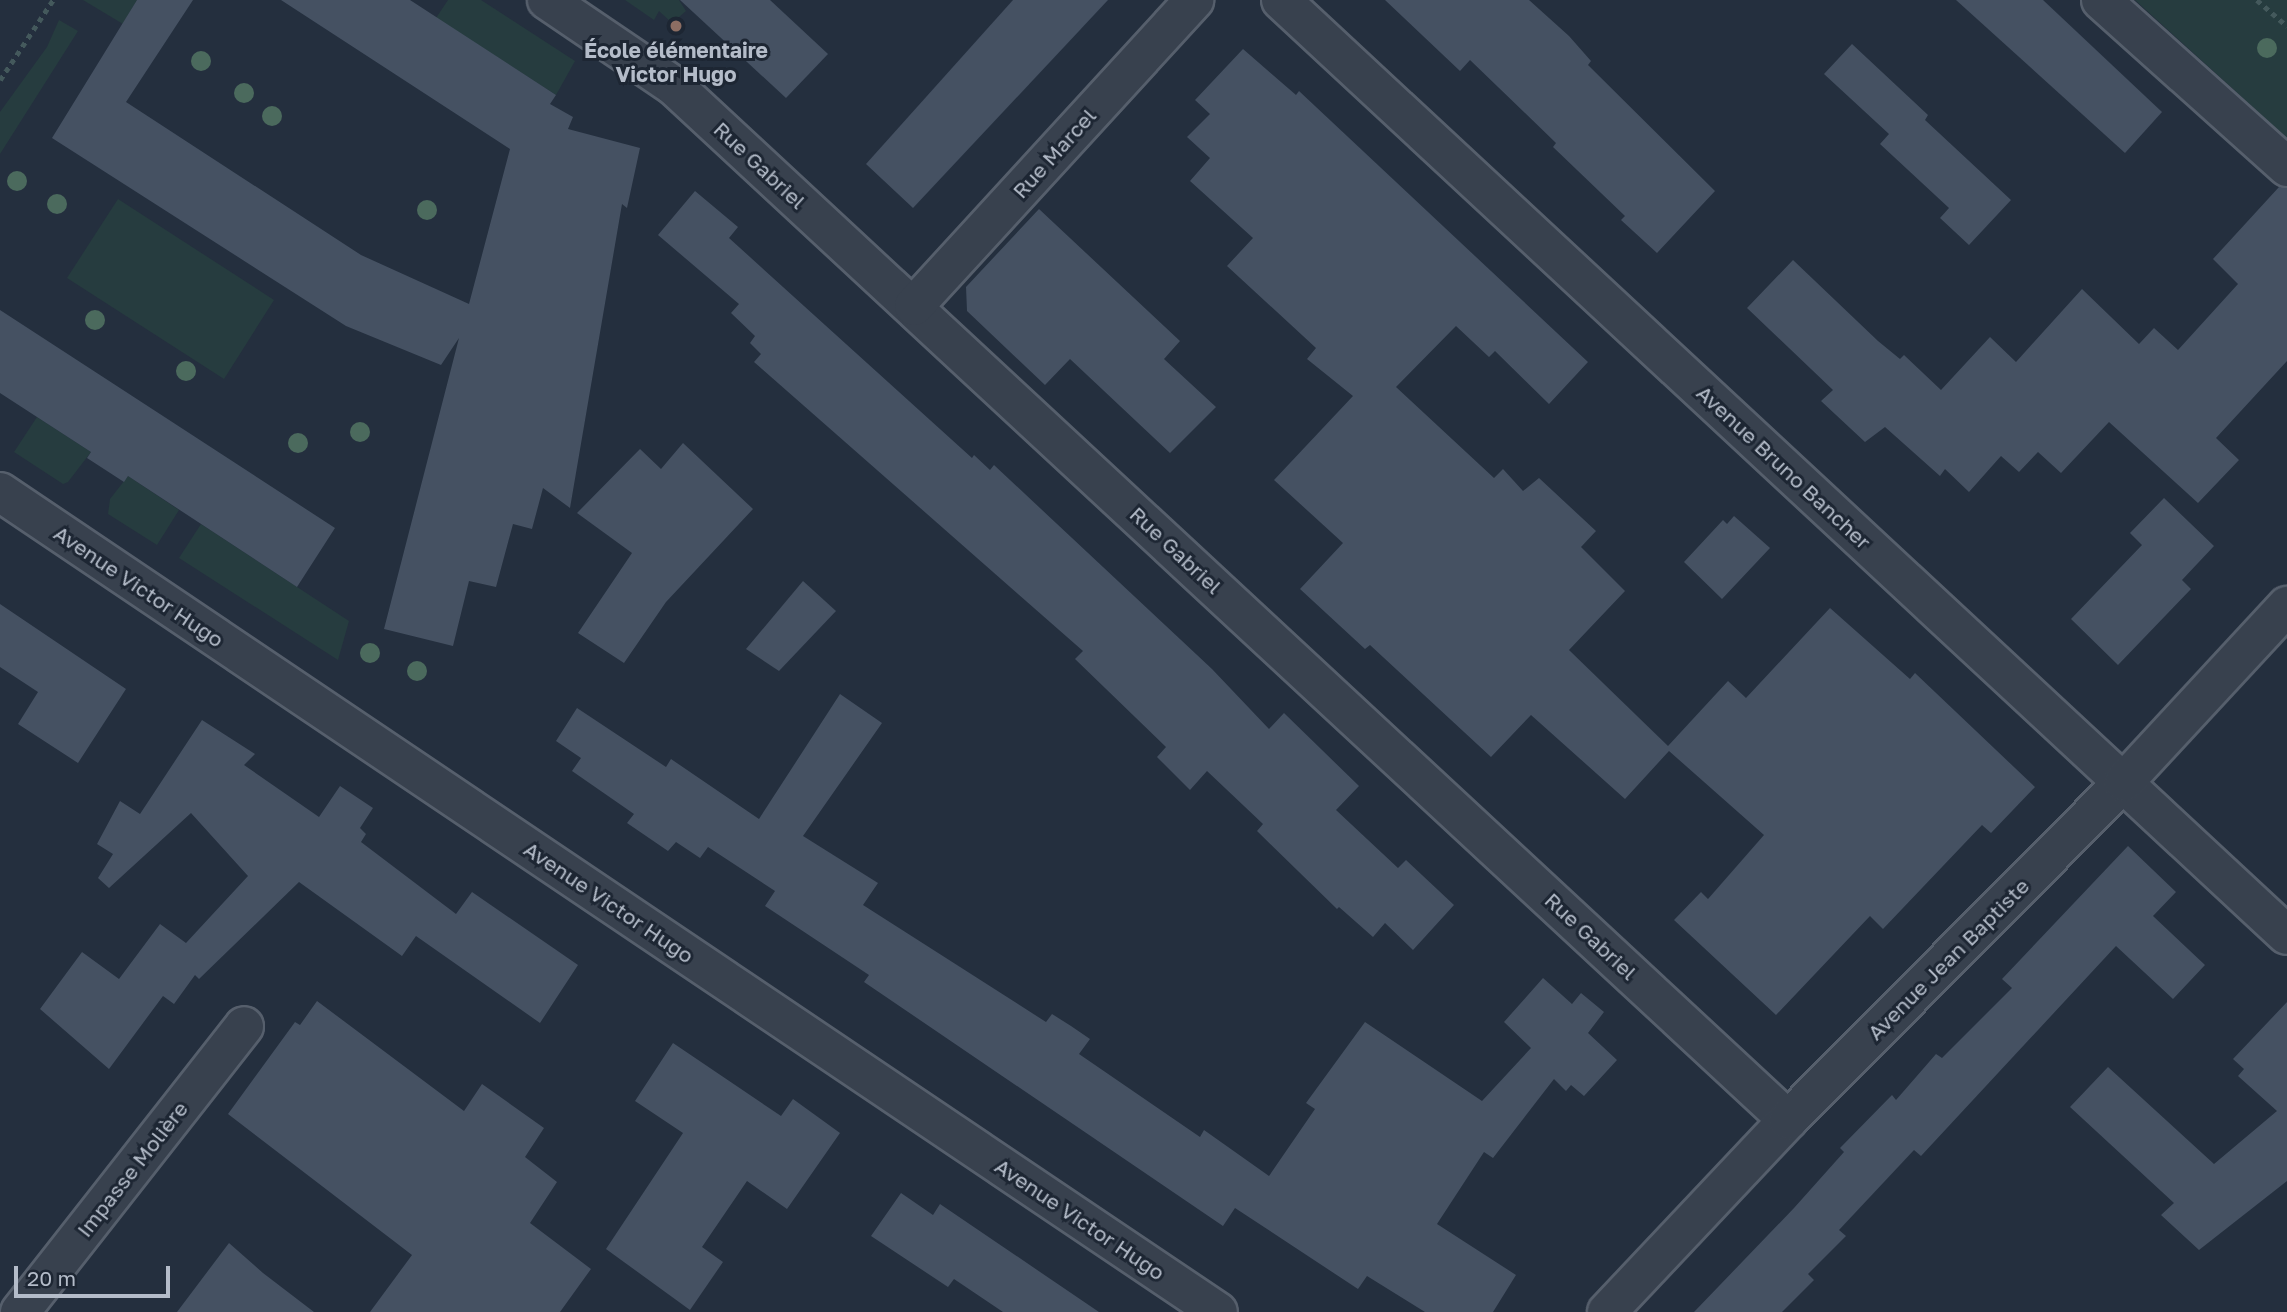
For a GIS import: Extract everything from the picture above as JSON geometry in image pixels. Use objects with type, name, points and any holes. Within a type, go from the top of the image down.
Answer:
[{"type":"street","name":"Rue Gabriel","points":[[547,0],[674,86],[1788,1120]]},
{"type":"street","name":"Rue Marcel","points":[[914,306],[1194,0]]},
{"type":"street","name":"Avenue Bruno Bancher","points":[[1281,0],[2287,935]]},
{"type":"street","points":[[2101,0],[2287,167]]},
{"type":"street","name":"Avenue Victor Hugo","points":[[0,492],[1218,1312]]},
{"type":"street","name":"Avenue Jean Baptiste","points":[[1607,1312],[1788,1120],[2124,782],[2287,606]]},
{"type":"street","name":"Impasse Molière","points":[[20,1312],[244,1026]]},
{"type":"street","points":[[0,1305],[9,1312]]},
{"type":"path","points":[[0,80],[53,0]]},
{"type":"path","points":[[2257,0],[2287,26]]},
{"type":"green space","points":[[83,0],[137,0],[123,24]]},
{"type":"green space","points":[[448,0],[481,0],[575,61],[556,95],[436,18]]},
{"type":"green space","points":[[625,0],[679,0],[686,11],[672,23],[659,11],[654,20]]},
{"type":"green space","points":[[2135,0],[2287,0],[2287,138]]},
{"type":"green space","points":[[59,20],[78,31],[0,154],[0,112],[47,47]]},
{"type":"green space","points":[[118,199],[274,300],[224,379],[67,278]]},
{"type":"green space","points":[[37,417],[91,452],[68,482],[63,484],[14,452]]},
{"type":"green space","points":[[128,476],[179,510],[157,545],[108,514],[110,499]]},
{"type":"green space","points":[[201,524],[349,621],[338,660],[179,558]]},
{"type":"building","points":[[137,0],[193,0],[126,102],[361,255],[469,304],[510,149],[281,0],[410,0],[556,95],[550,104],[573,117],[568,129],[640,148],[627,208],[622,204],[570,508],[543,488],[532,529],[513,524],[496,587],[469,581],[453,646],[384,629],[459,338],[441,365],[346,326],[52,138]]},
{"type":"building","points":[[680,0],[770,0],[828,54],[786,98]]},
{"type":"building","points":[[1013,0],[1108,0],[913,208],[866,164]]},
{"type":"building","points":[[1385,0],[1529,0],[1569,36],[1591,61],[1588,65],[1715,191],[1657,253],[1621,220],[1625,216],[1553,147],[1556,143],[1470,60],[1460,71]]},
{"type":"building","points":[[1956,0],[2043,0],[2162,112],[2125,153]]},
{"type":"building","points":[[1852,44],[1928,115],[1925,120],[2011,200],[1969,245],[1940,218],[1949,208],[1880,144],[1889,134],[1824,74]]},
{"type":"building","points":[[1243,49],[1296,95],[1299,91],[1588,362],[1549,404],[1495,351],[1489,357],[1456,326],[1396,387],[1494,478],[1503,469],[1523,491],[1539,478],[1596,531],[1581,547],[1625,591],[1569,650],[1668,746],[1728,681],[1746,698],[1830,608],[1910,679],[1915,673],[2035,787],[1991,833],[1982,825],[1883,929],[1870,916],[1776,1015],[1674,920],[1701,892],[1708,899],[1764,835],[1669,751],[1625,799],[1531,715],[1491,757],[1370,645],[1365,649],[1300,589],[1343,543],[1274,480],[1353,396],[1307,359],[1316,348],[1227,266],[1253,238],[1190,181],[1210,158],[1187,137],[1210,114],[1195,100]]},
{"type":"building","points":[[2279,187],[2287,188],[2287,361],[2216,438],[2239,460],[2198,503],[2109,422],[2061,473],[2038,452],[2019,472],[2001,456],[1969,492],[1945,469],[1940,476],[1885,427],[1865,442],[1821,401],[1833,390],[1747,308],[1793,260],[1878,341],[1900,359],[1904,355],[1941,390],[1990,337],[2016,362],[2082,289],[2139,344],[2154,328],[2178,350],[2238,284],[2213,259]]},
{"type":"building","points":[[695,191],[738,227],[729,238],[972,458],[974,455],[990,470],[994,465],[1212,669],[1269,729],[1284,713],[1359,786],[1336,810],[1398,868],[1406,860],[1454,905],[1413,950],[1385,923],[1373,937],[1339,907],[1337,909],[1257,831],[1263,824],[1207,771],[1190,790],[1157,757],[1166,747],[1075,659],[1083,651],[754,362],[761,354],[750,343],[755,336],[731,313],[739,304],[658,235]]},
{"type":"building","points":[[1039,209],[1180,341],[1164,359],[1216,407],[1170,453],[1070,359],[1045,385],[967,311],[966,287]]},
{"type":"building","points":[[0,310],[335,528],[297,587],[128,476],[124,482],[87,458],[91,452],[0,393]]},
{"type":"building","points":[[683,443],[753,509],[666,602],[624,663],[578,633],[632,553],[577,513],[640,449],[661,469]]},
{"type":"building","points":[[2164,498],[2214,546],[2182,580],[2191,589],[2118,665],[2071,619],[2142,545],[2130,533]]},
{"type":"building","points":[[1734,516],[1770,548],[1722,599],[1684,562],[1723,520],[1727,524]]},
{"type":"building","points":[[803,581],[836,611],[779,671],[746,649]]},
{"type":"building","points":[[0,604],[126,689],[78,763],[18,724],[38,692],[0,667]]},
{"type":"building","points":[[840,694],[882,723],[803,836],[878,883],[863,905],[1046,1022],[1052,1014],[1071,1026],[1090,1039],[1079,1054],[1200,1137],[1204,1130],[1269,1176],[1315,1109],[1306,1103],[1365,1022],[1482,1101],[1531,1048],[1504,1022],[1543,978],[1572,1004],[1581,993],[1604,1012],[1588,1033],[1617,1060],[1584,1096],[1571,1085],[1566,1091],[1554,1079],[1493,1158],[1484,1152],[1437,1224],[1516,1275],[1493,1312],[1425,1312],[1367,1276],[1358,1289],[1235,1208],[1223,1226],[864,982],[869,975],[765,906],[775,891],[708,847],[700,858],[676,842],[668,851],[627,823],[634,814],[572,771],[581,758],[556,741],[577,708],[666,767],[671,759],[759,819]]},
{"type":"building","points":[[202,720],[255,754],[244,765],[319,817],[340,786],[373,808],[360,828],[366,834],[361,842],[456,914],[472,892],[578,965],[540,1023],[416,936],[402,956],[299,882],[199,979],[195,975],[174,1004],[163,996],[109,1069],[40,1009],[82,952],[119,979],[160,924],[186,943],[248,876],[191,813],[109,888],[98,878],[113,854],[97,844],[120,801],[140,814]]},
{"type":"building","points":[[2128,846],[2176,892],[2153,916],[2205,965],[2173,999],[2116,946],[1921,1156],[1914,1150],[1839,1230],[1846,1236],[1808,1274],[1814,1280],[1782,1312],[1694,1312],[1794,1208],[1844,1152],[1840,1148],[1892,1095],[1896,1100],[1936,1054],[1942,1058],[2012,988],[2002,979]]},
{"type":"building","points":[[317,1001],[464,1111],[482,1084],[544,1128],[525,1157],[557,1182],[530,1223],[591,1269],[560,1312],[370,1312],[412,1255],[228,1114],[295,1022],[300,1025]]},
{"type":"building","points":[[2287,1002],[2287,1181],[2199,1250],[2161,1215],[2174,1203],[2070,1107],[2108,1067],[2214,1164],[2277,1111],[2238,1076],[2244,1069],[2233,1059]]},
{"type":"building","points":[[673,1043],[781,1116],[793,1099],[840,1133],[787,1209],[747,1181],[702,1247],[723,1262],[690,1310],[606,1249],[683,1133],[635,1101]]},
{"type":"building","points":[[901,1193],[933,1215],[940,1204],[1099,1312],[1003,1312],[954,1279],[948,1287],[871,1236]]},
{"type":"building","points":[[229,1243],[263,1273],[314,1312],[177,1312]]},
{"type":"place","name":"École élémentaire Victor Hugo","points":[[676,26]]}]
